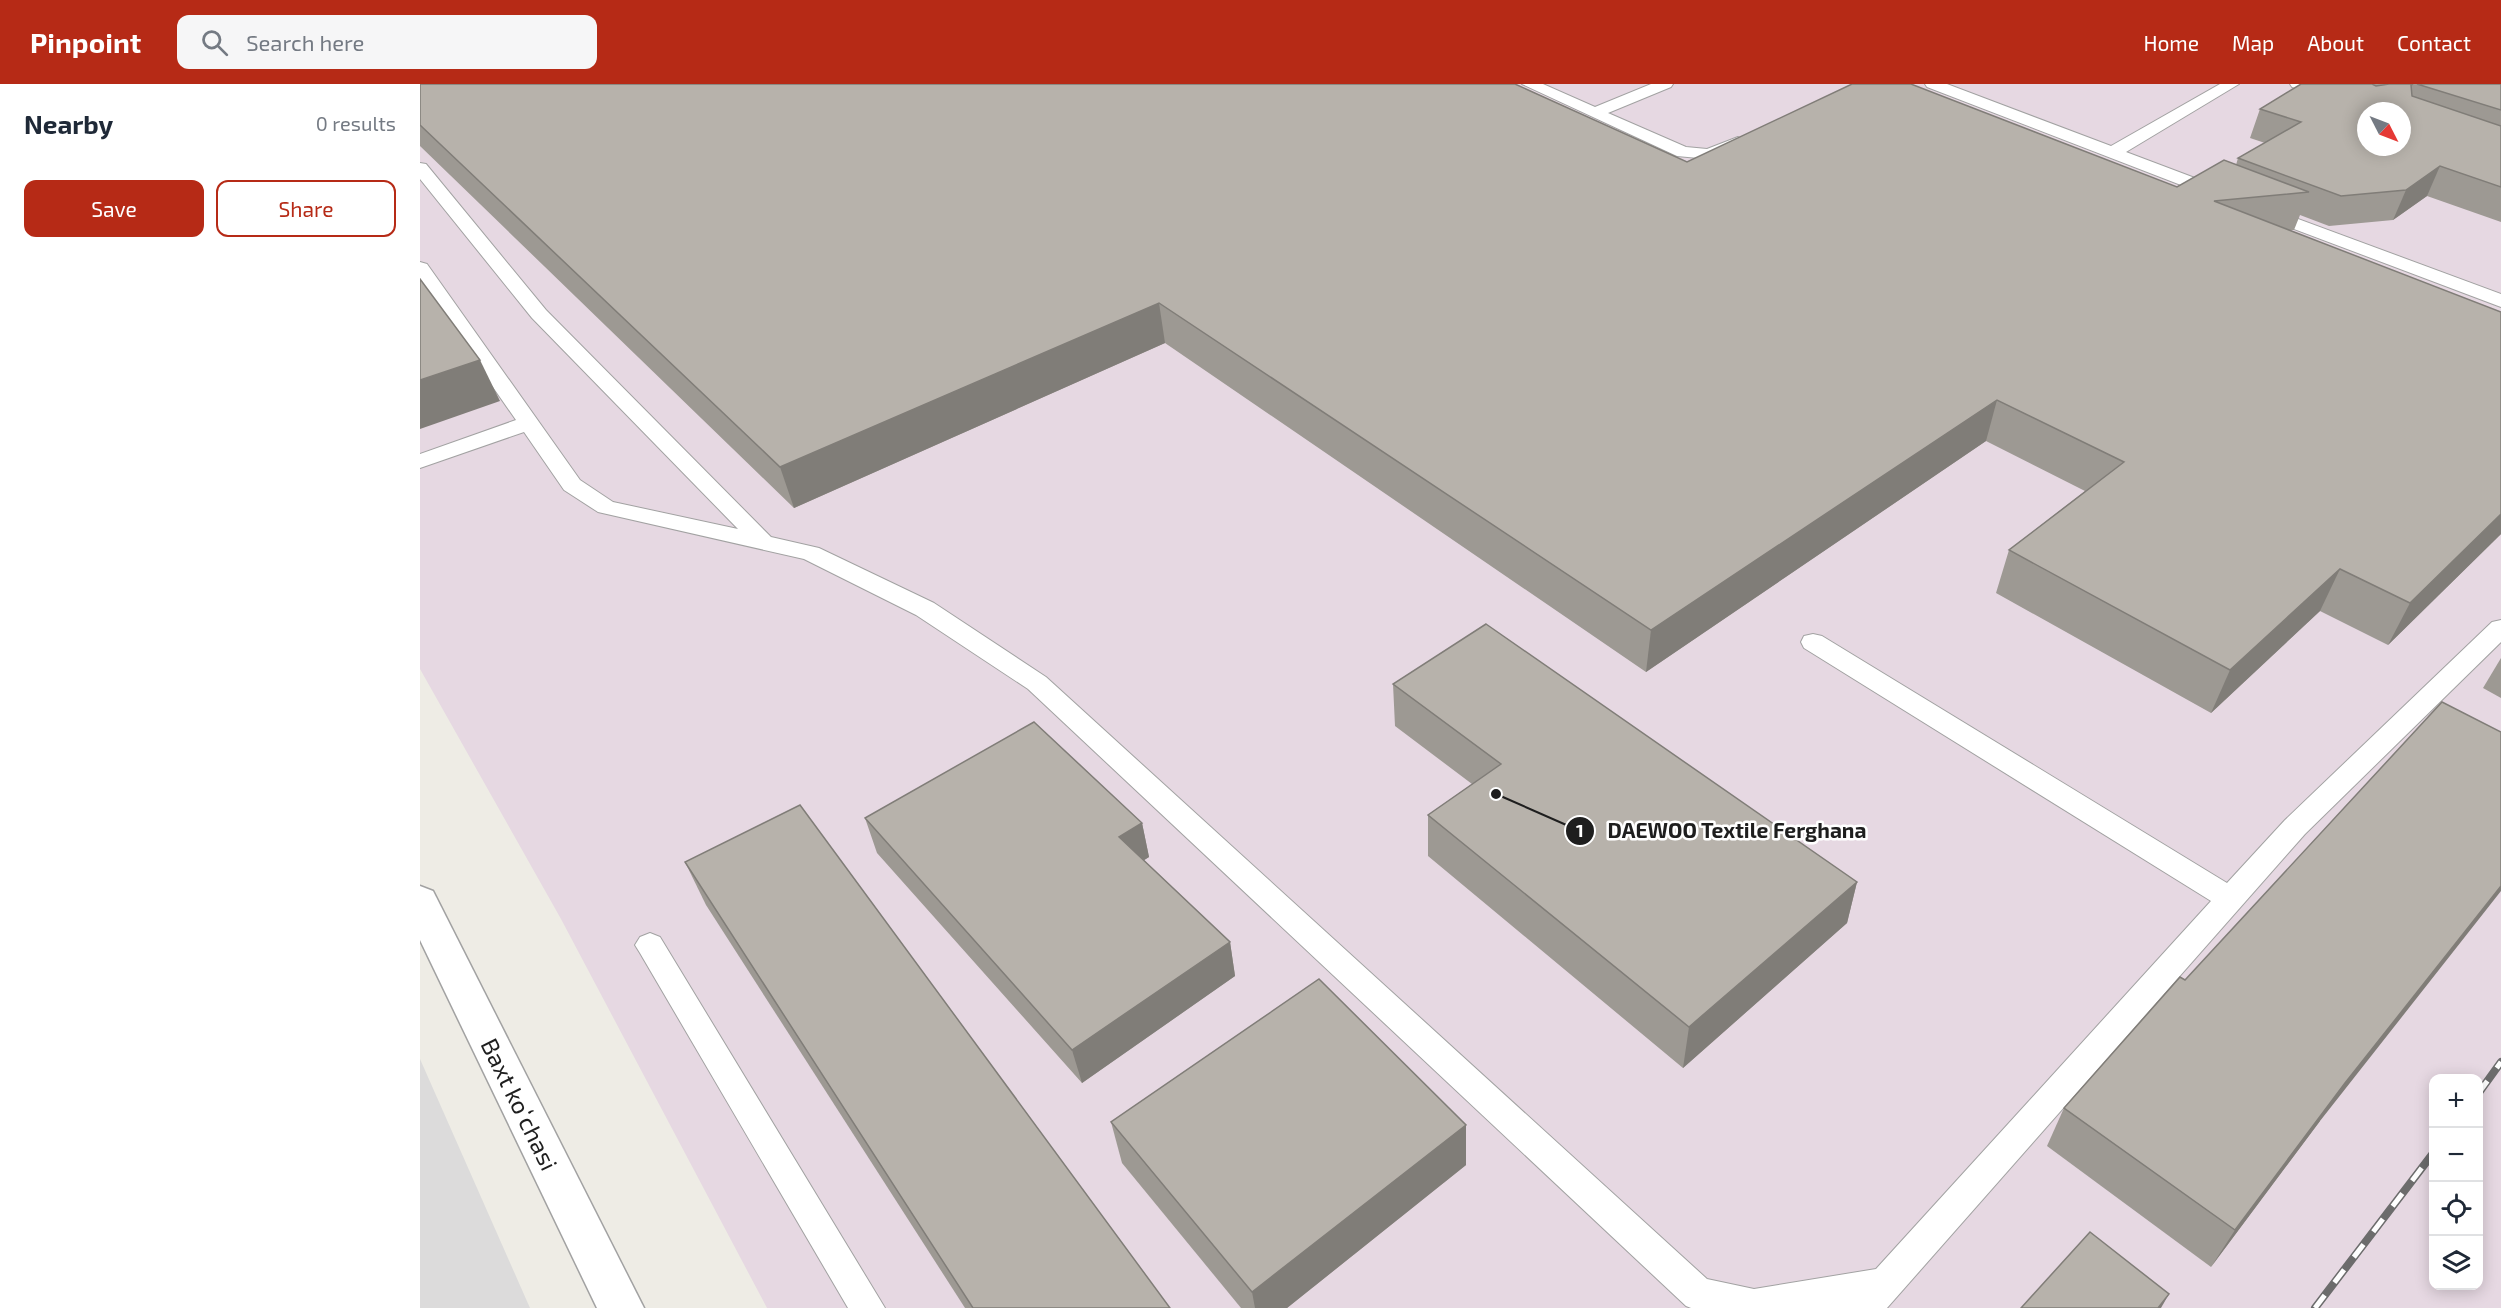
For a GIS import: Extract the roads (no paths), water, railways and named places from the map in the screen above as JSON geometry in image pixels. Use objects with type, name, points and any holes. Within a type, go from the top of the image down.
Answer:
[{"type":"street","name":"Baxt koʻchasi","points":[[420,901],[621,1308]]},
{"type":"lane","points":[[1530,84],[1683,152],[1709,154],[1752,137]]},
{"type":"lane","points":[[1594,112],[1665,84]]},
{"type":"lane","points":[[1933,84],[2501,302]]},
{"type":"lane","points":[[2112,153],[2232,84]]},
{"type":"lane","points":[[2298,84],[2357,104]]},
{"type":"lane","points":[[420,168],[539,314],[765,543]]},
{"type":"lane","points":[[420,268],[572,485],[606,507],[811,553],[925,609],[1037,683],[1698,1294],[1754,1306],[1885,1284]]},
{"type":"lane","points":[[420,461],[528,423]]},
{"type":"lane","points":[[1864,1308],[2295,827],[2501,628]]},
{"type":"lane","points":[[1814,642],[2230,898]]},
{"type":"lane","points":[[650,945],[867,1308]]},
{"type":"railway","points":[[2483,1087],[2501,1062]]},
{"type":"railway","points":[[2315,1308],[2429,1159]]},
{"type":"place","name":"DAEWOO Textile Ferghana","points":[[1496,794]]}]
